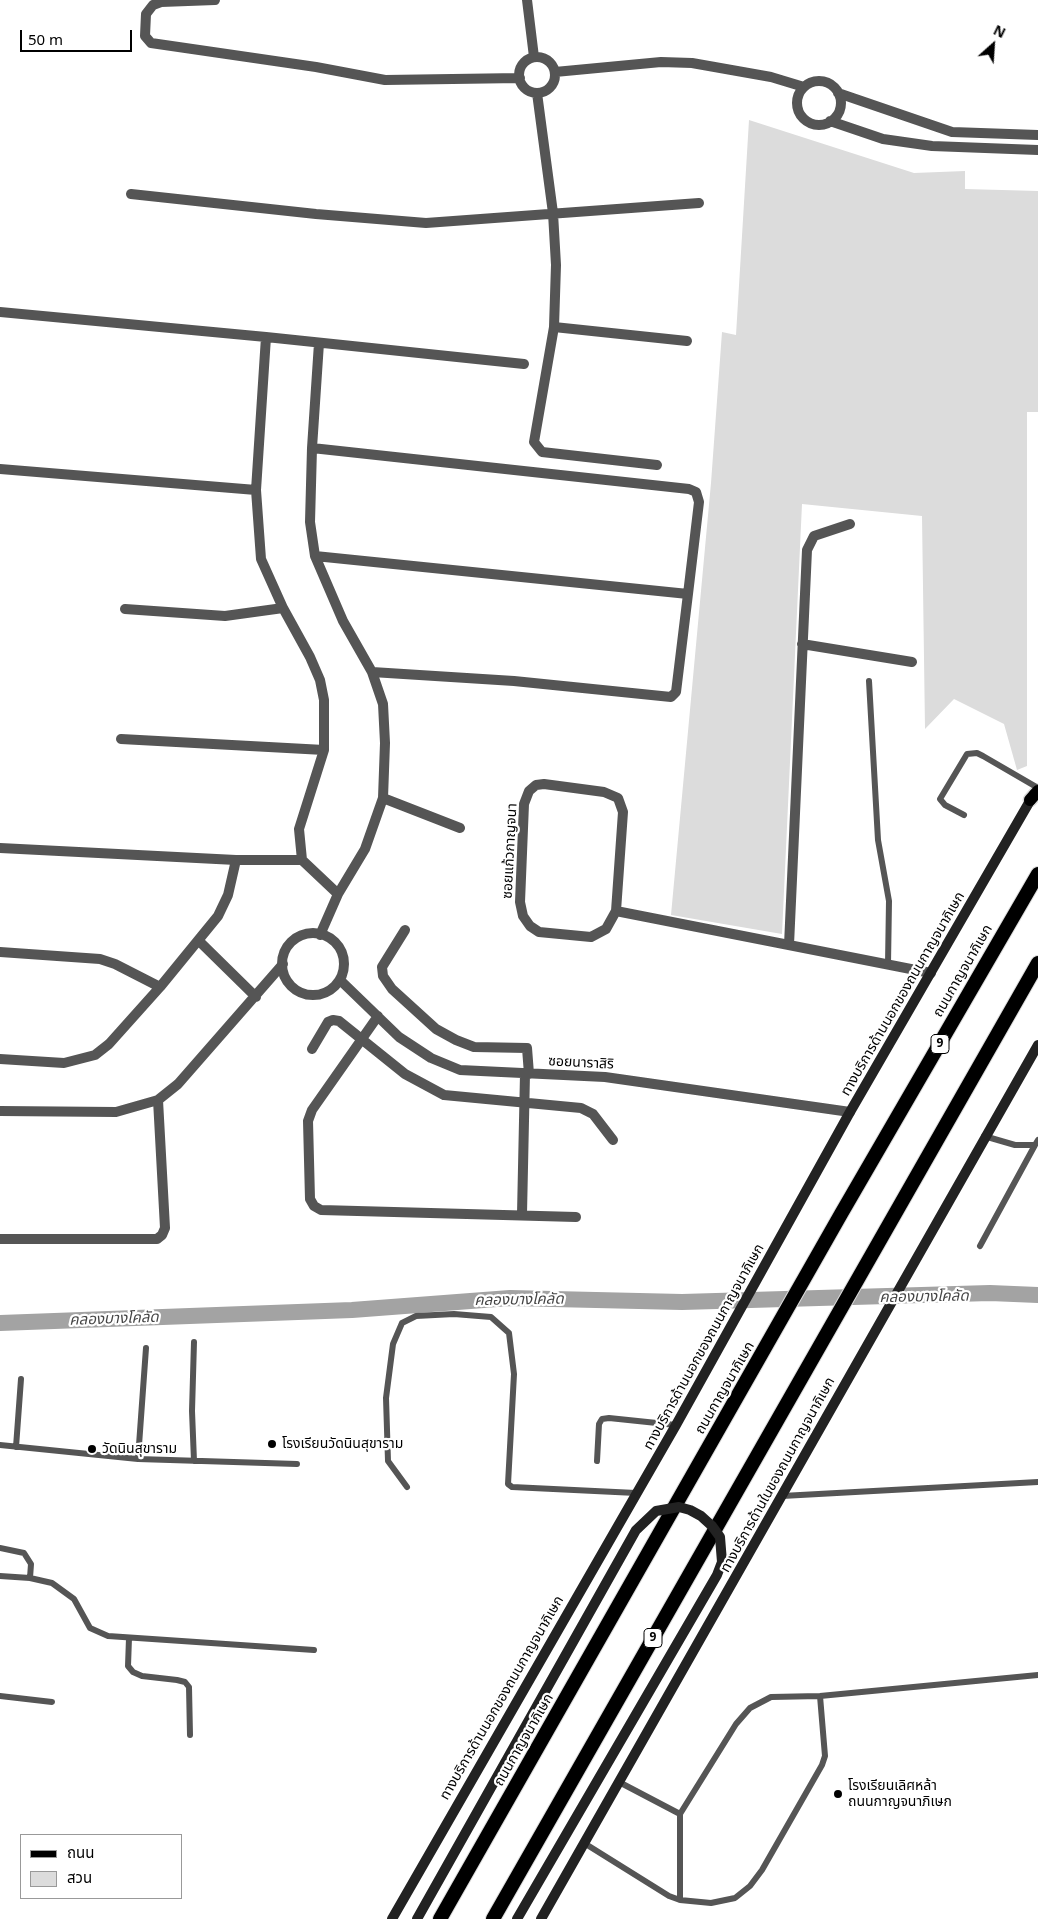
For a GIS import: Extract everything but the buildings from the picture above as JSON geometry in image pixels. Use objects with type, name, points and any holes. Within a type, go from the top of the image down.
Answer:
[{"type":"highway","name":"ถนนกาญจนาภิเษก","points":[[440,1919],[841,1214],[1038,874]]},
{"type":"highway","name":"9","points":[[493,1919],[1038,963]]},
{"type":"main road","name":"ทางบริการด้านนอกของถนนกาญจนาภิเษก","points":[[392,1919],[717,1352],[850,1112],[1036,791]]},
{"type":"main road","name":"ทางบริการด้านในของถนนกาญจนาภิเษก","points":[[541,1919],[936,1226],[984,1136],[1038,1045]]},
{"type":"main road","points":[[417,1919],[636,1530],[656,1511],[679,1507],[690,1510],[701,1516],[712,1526],[720,1538],[722,1562],[717,1575],[517,1919]]},
{"type":"street","points":[[215,0],[161,2],[153,5],[146,14],[145,36],[151,43],[316,67],[385,80],[520,78]]},
{"type":"street","points":[[527,0],[534,57]]},
{"type":"street","points":[[534,57],[540,57],[550,62],[555,72],[553,84],[543,92],[537,93],[525,88],[520,78],[521,67],[534,57]]},
{"type":"street","points":[[555,72],[661,62],[692,63],[771,77],[804,87]]},
{"type":"street","points":[[830,122],[839,112],[841,102],[838,93],[831,85],[822,82],[812,82],[804,87],[798,95],[797,105],[800,114],[806,121],[815,125],[830,122],[883,139],[970,149],[1038,150]]},
{"type":"street","points":[[537,93],[553,213],[556,264],[554,327],[534,439],[538,449],[542,452],[657,465]]},
{"type":"street","points":[[838,93],[917,122],[952,132],[1038,135]]},
{"type":"street","points":[[970,134],[970,149]]},
{"type":"street","points":[[130,194],[316,214],[426,222],[699,203]]},
{"type":"street","points":[[0,312],[524,364]]},
{"type":"street","points":[[554,327],[687,341]]},
{"type":"street","points":[[266,337],[256,490],[258,544],[261,560],[320,680],[324,700],[324,750],[299,829],[302,860],[338,894]]},
{"type":"street","points":[[318,343],[310,522],[315,556],[343,621],[372,672],[383,704],[385,743],[383,798],[365,849],[338,894],[320,935]]},
{"type":"street","points":[[312,448],[689,488],[696,492],[699,502],[676,692],[671,697],[514,681],[372,672]]},
{"type":"street","points":[[0,469],[256,490]]},
{"type":"street","points":[[789,945],[807,550],[809,542],[821,532],[850,524]]},
{"type":"street","points":[[315,556],[688,594]]},
{"type":"street","points":[[125,609],[225,616],[283,608]]},
{"type":"street","points":[[802,644],[912,662]]},
{"type":"street","points":[[122,739],[324,750]]},
{"type":"street","name":"ซอยแก้วกาญจนา","points":[[544,784],[604,792],[618,798],[623,812],[616,911],[606,929],[591,937],[539,932],[530,926],[523,916],[520,902],[524,804],[529,791],[536,785],[544,784]]},
{"type":"street","points":[[383,798],[460,828]]},
{"type":"street","points":[[0,848],[236,860],[302,860]]},
{"type":"street","points":[[0,1059],[64,1062],[83,1060],[95,1055],[108,1044],[160,987],[198,941],[224,905],[236,860]]},
{"type":"street","points":[[616,911],[931,973]]},
{"type":"street","points":[[405,930],[382,968],[383,976],[392,989],[436,1029],[456,1040],[474,1046],[527,1048],[522,1214]]},
{"type":"street","points":[[0,1111],[116,1112],[158,1100],[178,1084],[256,996],[282,964],[288,946],[296,939],[304,935],[320,935],[334,941],[344,959],[344,970],[340,980],[333,988],[324,993],[314,995],[303,993],[288,982],[282,964]]},
{"type":"street","points":[[198,941],[256,996]]},
{"type":"street","points":[[0,952],[100,959],[115,964],[160,987]]},
{"type":"street","name":"ซอยนาราสิริ","points":[[340,980],[399,1036],[423,1052],[460,1070],[605,1077],[850,1112]]},
{"type":"street","points":[[378,1016],[318,1098],[308,1121],[310,1200],[314,1206],[321,1210],[522,1214],[576,1217]]},
{"type":"street","points":[[312,1049],[328,1022],[333,1020],[339,1022],[362,1039],[405,1074],[444,1095],[581,1108],[593,1114],[613,1140]]},
{"type":"street","points":[[0,1239],[157,1239],[162,1235],[165,1228],[158,1100]]},
{"type":"lane","points":[[869,682],[878,840],[889,901],[888,964]]},
{"type":"lane","points":[[964,815],[945,805],[940,799],[967,754],[977,753],[983,756],[1036,791]]},
{"type":"lane","points":[[984,1136],[1015,1145],[1037,1143]]},
{"type":"lane","points":[[980,1246],[1037,1143]]},
{"type":"lane","points":[[407,1487],[388,1461],[386,1398],[392,1344],[402,1323],[416,1316],[454,1314],[491,1316],[509,1333],[514,1374],[508,1484],[512,1487],[636,1493]]},
{"type":"lane","points":[[194,1342],[192,1411],[194,1461]]},
{"type":"lane","points":[[138,1459],[146,1348]]},
{"type":"lane","points":[[16,1447],[22,1379]]},
{"type":"lane","points":[[598,1460],[598,1424],[602,1419],[610,1418],[676,1424]]},
{"type":"lane","points":[[0,1445],[138,1459],[297,1464]]},
{"type":"lane","points":[[782,1496],[1038,1482]]},
{"type":"lane","points":[[0,1548],[24,1553],[31,1564],[30,1578]]},
{"type":"lane","points":[[0,1576],[30,1578],[52,1583],[74,1599],[90,1628],[108,1636],[314,1650]]},
{"type":"lane","points":[[130,1638],[128,1666],[133,1672],[142,1676],[185,1682],[189,1687],[190,1735]]},
{"type":"lane","points":[[680,1900],[680,1814],[736,1724],[750,1708],[771,1697],[820,1696],[1038,1675]]},
{"type":"lane","points":[[0,1696],[52,1702]]},
{"type":"lane","points":[[584,1842],[669,1896],[680,1900],[711,1903],[735,1898],[750,1886],[762,1870],[822,1765],[825,1756],[820,1696]]},
{"type":"lane","points":[[619,1782],[680,1814]]},
{"type":"green space","points":[[749,120],[914,173],[965,171],[965,189],[1038,191],[1038,412],[1027,412],[1027,766],[1017,770],[1004,724],[954,699],[925,729],[922,516],[802,504],[782,934],[671,915],[711,483],[722,332],[736,335]]},
{"type":"waterway","name":"คลองบางโคลัด","points":[[0,1323],[352,1310],[510,1298],[682,1302],[990,1293],[1038,1295]]},
{"type":"place","name":"โรงเรียนวัดนินสุขาราม","points":[[272,1444]]},
{"type":"place","name":"วัดนินสุขาราม","points":[[92,1449]]},
{"type":"place","name":"โรงเรียนเลิศหล้า ถนนกาญจนาภิเษก","points":[[838,1794]]}]
